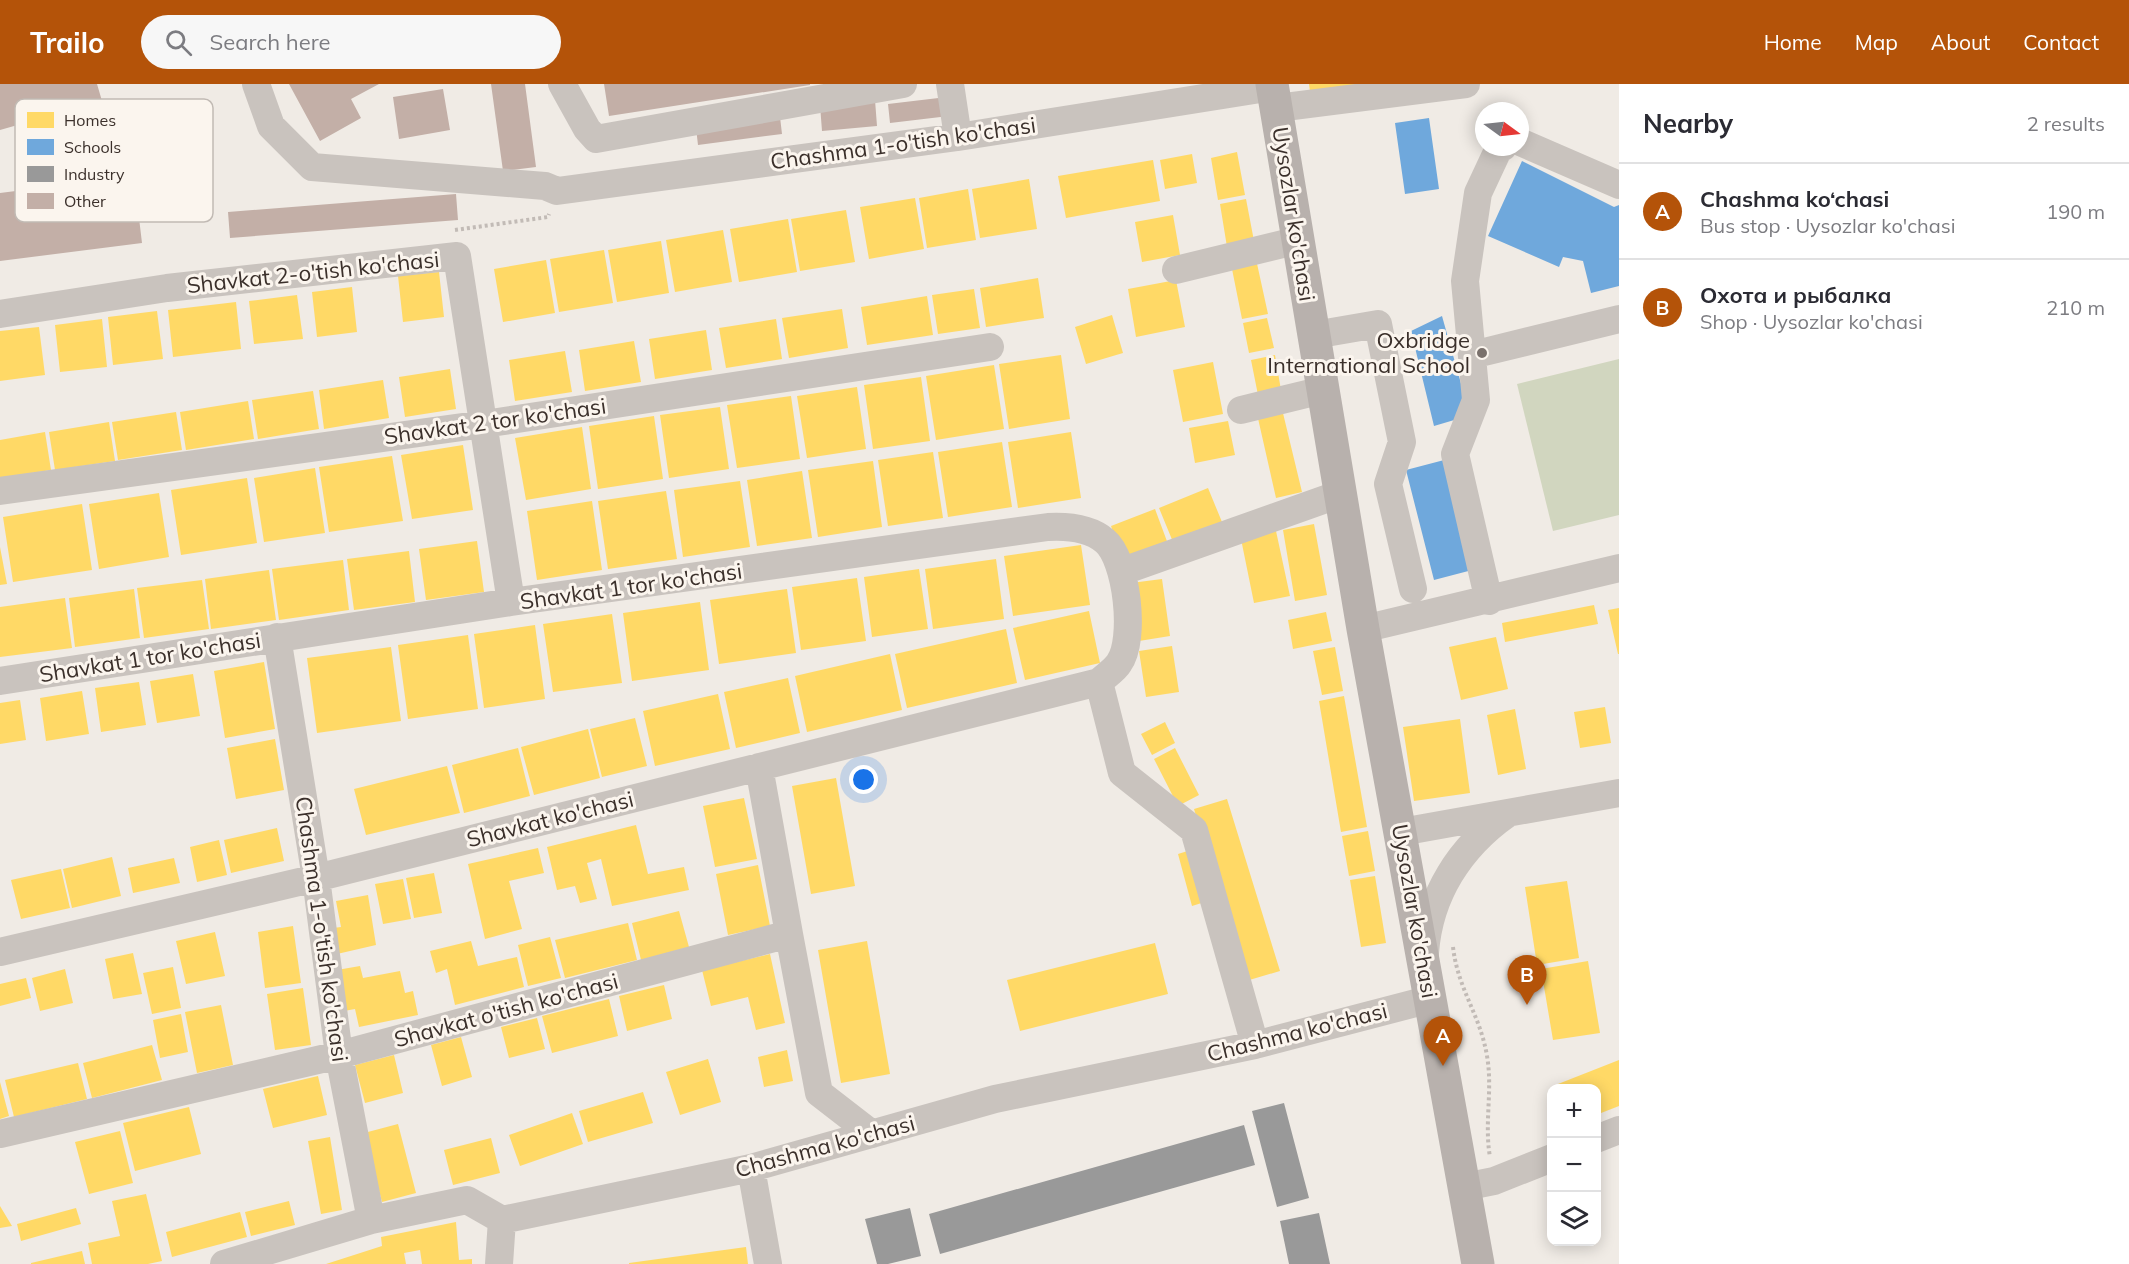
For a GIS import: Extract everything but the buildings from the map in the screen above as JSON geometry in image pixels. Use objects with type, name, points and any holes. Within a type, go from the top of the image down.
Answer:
[{"type":"main road","name":"Uysozlar ko'chasi","points":[[1274,93],[1363,629],[1431,999],[1479,1184],[1478,1264]]},
{"type":"street","name":"Chashma 1-o'tish ko'chasi","points":[[256,84],[271,126],[312,168],[546,188],[1274,93],[1466,84]]},
{"type":"street","points":[[562,84],[587,129],[596,139],[903,84]]},
{"type":"street","points":[[950,84],[958,136]]},
{"type":"street","points":[[1529,146],[1619,185]]},
{"type":"street","points":[[1489,601],[1455,454],[1476,400],[1465,281],[1478,193],[1495,156]]},
{"type":"street","points":[[1176,270],[1299,240]]},
{"type":"street","name":"Shavkat 2-o'tish ko'chasi","points":[[0,314],[167,288],[457,256],[511,602]]},
{"type":"street","points":[[1472,355],[1619,320]]},
{"type":"street","points":[[1314,336],[1378,324],[1402,442],[1388,484],[1413,589]]},
{"type":"street","name":"Shavkat 2 tor ko'chasi","points":[[0,492],[484,424],[990,347]]},
{"type":"street","points":[[1240,410],[1323,390]]},
{"type":"street","points":[[1122,571],[1340,494]]},
{"type":"street","name":"Shavkat 1 tor ko'chasi","points":[[0,681],[511,602],[1065,526],[1095,534],[1107,542],[1122,571],[1127,644],[1119,663],[1099,682]]},
{"type":"street","points":[[1363,629],[1489,601],[1619,568]]},
{"type":"street","name":"Chashma 1-o'tish ko'chasi","points":[[277,637],[316,878],[339,1055],[371,1220]]},
{"type":"street","points":[[1099,682],[1122,773],[1194,830],[1255,1045]]},
{"type":"street","name":"Shavkat ko'chasi","points":[[0,952],[316,878],[1099,682]]},
{"type":"street","points":[[759,766],[819,1092],[872,1134]]},
{"type":"street","points":[[1401,832],[1619,792]]},
{"type":"street","points":[[1424,961],[1426,938],[1432,915],[1448,876],[1475,840],[1510,812]]},
{"type":"street","name":"Shavkat o'tish ko'chasi","points":[[0,1134],[339,1055],[789,934]]},
{"type":"street","name":"Chashma ko'chasi","points":[[502,1220],[751,1168],[995,1099],[1255,1045],[1431,999]]},
{"type":"street","points":[[1599,1138],[1619,1130]]},
{"type":"street","points":[[1479,1184],[1547,1159]]},
{"type":"street","points":[[751,1168],[768,1264]]},
{"type":"street","points":[[224,1264],[371,1220],[467,1200],[502,1220],[499,1264]]},
{"type":"path","points":[[457,256],[453,232],[459,228],[548,218],[546,188]]},
{"type":"path","points":[[1453,946],[1458,978],[1479,1023],[1487,1056],[1490,1083],[1479,1184]]},
{"type":"green space","points":[[1619,359],[1619,515],[1553,531],[1517,384]]},
{"type":"place","name":"Oxbridge International School","points":[[1482,353]]},
{"type":"place","name":"Охота и рыбалка","points":[[1527,1005]]},
{"type":"place","name":"Chashma ko‘chasi","points":[[1443,1066]]}]
